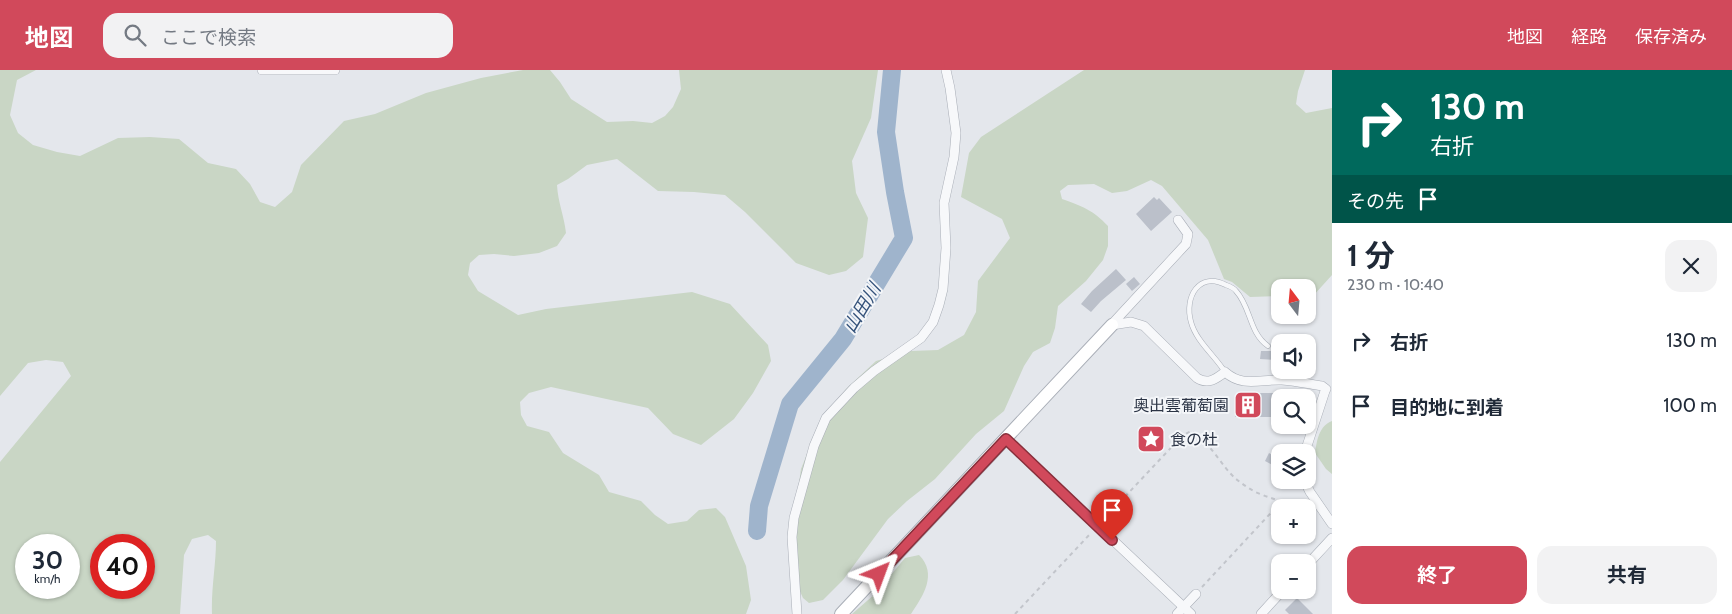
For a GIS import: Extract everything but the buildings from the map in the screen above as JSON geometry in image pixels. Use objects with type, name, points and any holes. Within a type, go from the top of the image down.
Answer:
[{"type":"street","points":[[262,70],[335,70]]},
{"type":"street","points":[[797,614],[792,537],[794,518],[814,446],[826,418],[854,388],[874,371],[921,338],[933,322],[939,305],[943,289],[946,248],[944,202],[954,157],[956,133],[946,70]]},
{"type":"street","points":[[841,614],[1186,244],[1188,234],[1178,220]]},
{"type":"street","points":[[1112,325],[1131,322],[1144,326],[1202,381],[1207,382],[1215,379],[1225,372],[1231,377],[1245,382],[1282,380],[1322,386],[1326,389],[1308,444]]},
{"type":"street","points":[[1006,439],[1191,614]]},
{"type":"street","points":[[1308,489],[1332,524]]},
{"type":"street","points":[[1316,555],[1332,538]]},
{"type":"street","points":[[1177,614],[1196,594]]},
{"type":"street","points":[[1261,614],[1275,599]]},
{"type":"lane","points":[[1225,372],[1200,340],[1191,323],[1190,304],[1193,294],[1199,285],[1207,280],[1214,280],[1235,290],[1244,302],[1261,341],[1268,346]]},
{"type":"path","points":[[1015,614],[1182,436],[1191,431],[1209,447],[1234,477],[1256,493],[1276,499]]},
{"type":"path","points":[[1196,594],[1271,513]]},
{"type":"green space","points":[[0,70],[36,70],[17,80],[10,115],[18,133],[33,145],[80,156],[118,138],[150,137],[179,139],[208,163],[236,169],[250,184],[260,202],[275,207],[292,192],[301,165],[344,121],[375,114],[426,93],[481,78],[523,70],[550,70],[571,99],[607,122],[633,121],[652,123],[665,116],[673,107],[681,89],[679,70],[878,70],[871,118],[852,161],[856,193],[868,218],[863,257],[846,271],[829,275],[796,263],[745,212],[725,195],[658,191],[617,159],[587,165],[557,185],[566,233],[557,246],[539,253],[514,256],[479,255],[470,263],[468,275],[478,291],[518,315],[546,309],[692,292],[730,304],[768,345],[771,361],[753,393],[734,419],[701,445],[673,434],[648,408],[551,387],[529,393],[520,402],[521,415],[527,426],[549,432],[563,453],[599,475],[609,492],[641,501],[655,515],[668,524],[687,521],[699,510],[716,508],[725,517],[746,566],[751,600],[746,614],[212,614],[216,541],[208,535],[192,539],[184,555],[180,614],[0,614],[0,462],[71,376],[63,362],[46,360],[28,363],[0,396]]},
{"type":"green space","points":[[1084,70],[1305,70],[1296,104],[1306,113],[1332,108],[1332,275],[1316,293],[1316,279],[1271,279],[1271,296],[1250,297],[1232,282],[1224,279],[1208,240],[1162,186],[1151,180],[1127,191],[1112,193],[1094,184],[1068,185],[1060,191],[1062,199],[1087,209],[1108,226],[1108,246],[1103,260],[1086,281],[1058,306],[1055,328],[1050,343],[1033,352],[1024,366],[1004,411],[976,434],[935,479],[888,519],[843,580],[823,600],[809,603],[803,598],[798,587],[796,504],[801,469],[813,439],[831,409],[846,389],[876,361],[911,351],[938,350],[964,335],[976,312],[978,281],[1010,238],[1002,219],[961,197],[969,153],[981,137]]},
{"type":"green space","points":[[1332,421],[1332,474],[1316,454],[1321,430]]},
{"type":"green space","points":[[919,555],[925,562],[928,577],[927,585],[911,614],[852,614],[875,594],[905,558]]},
{"type":"waterway","name":"山田川","points":[[757,531],[759,506],[790,404],[843,339],[904,238],[886,132],[892,70]]},
{"type":"place","name":"奥出雲葡萄園","points":[[1248,405]]},
{"type":"place","name":"食の杜","points":[[1151,439]]},
{"type":"route","points":[[879,574],[1006,439],[1112,540]]}]
